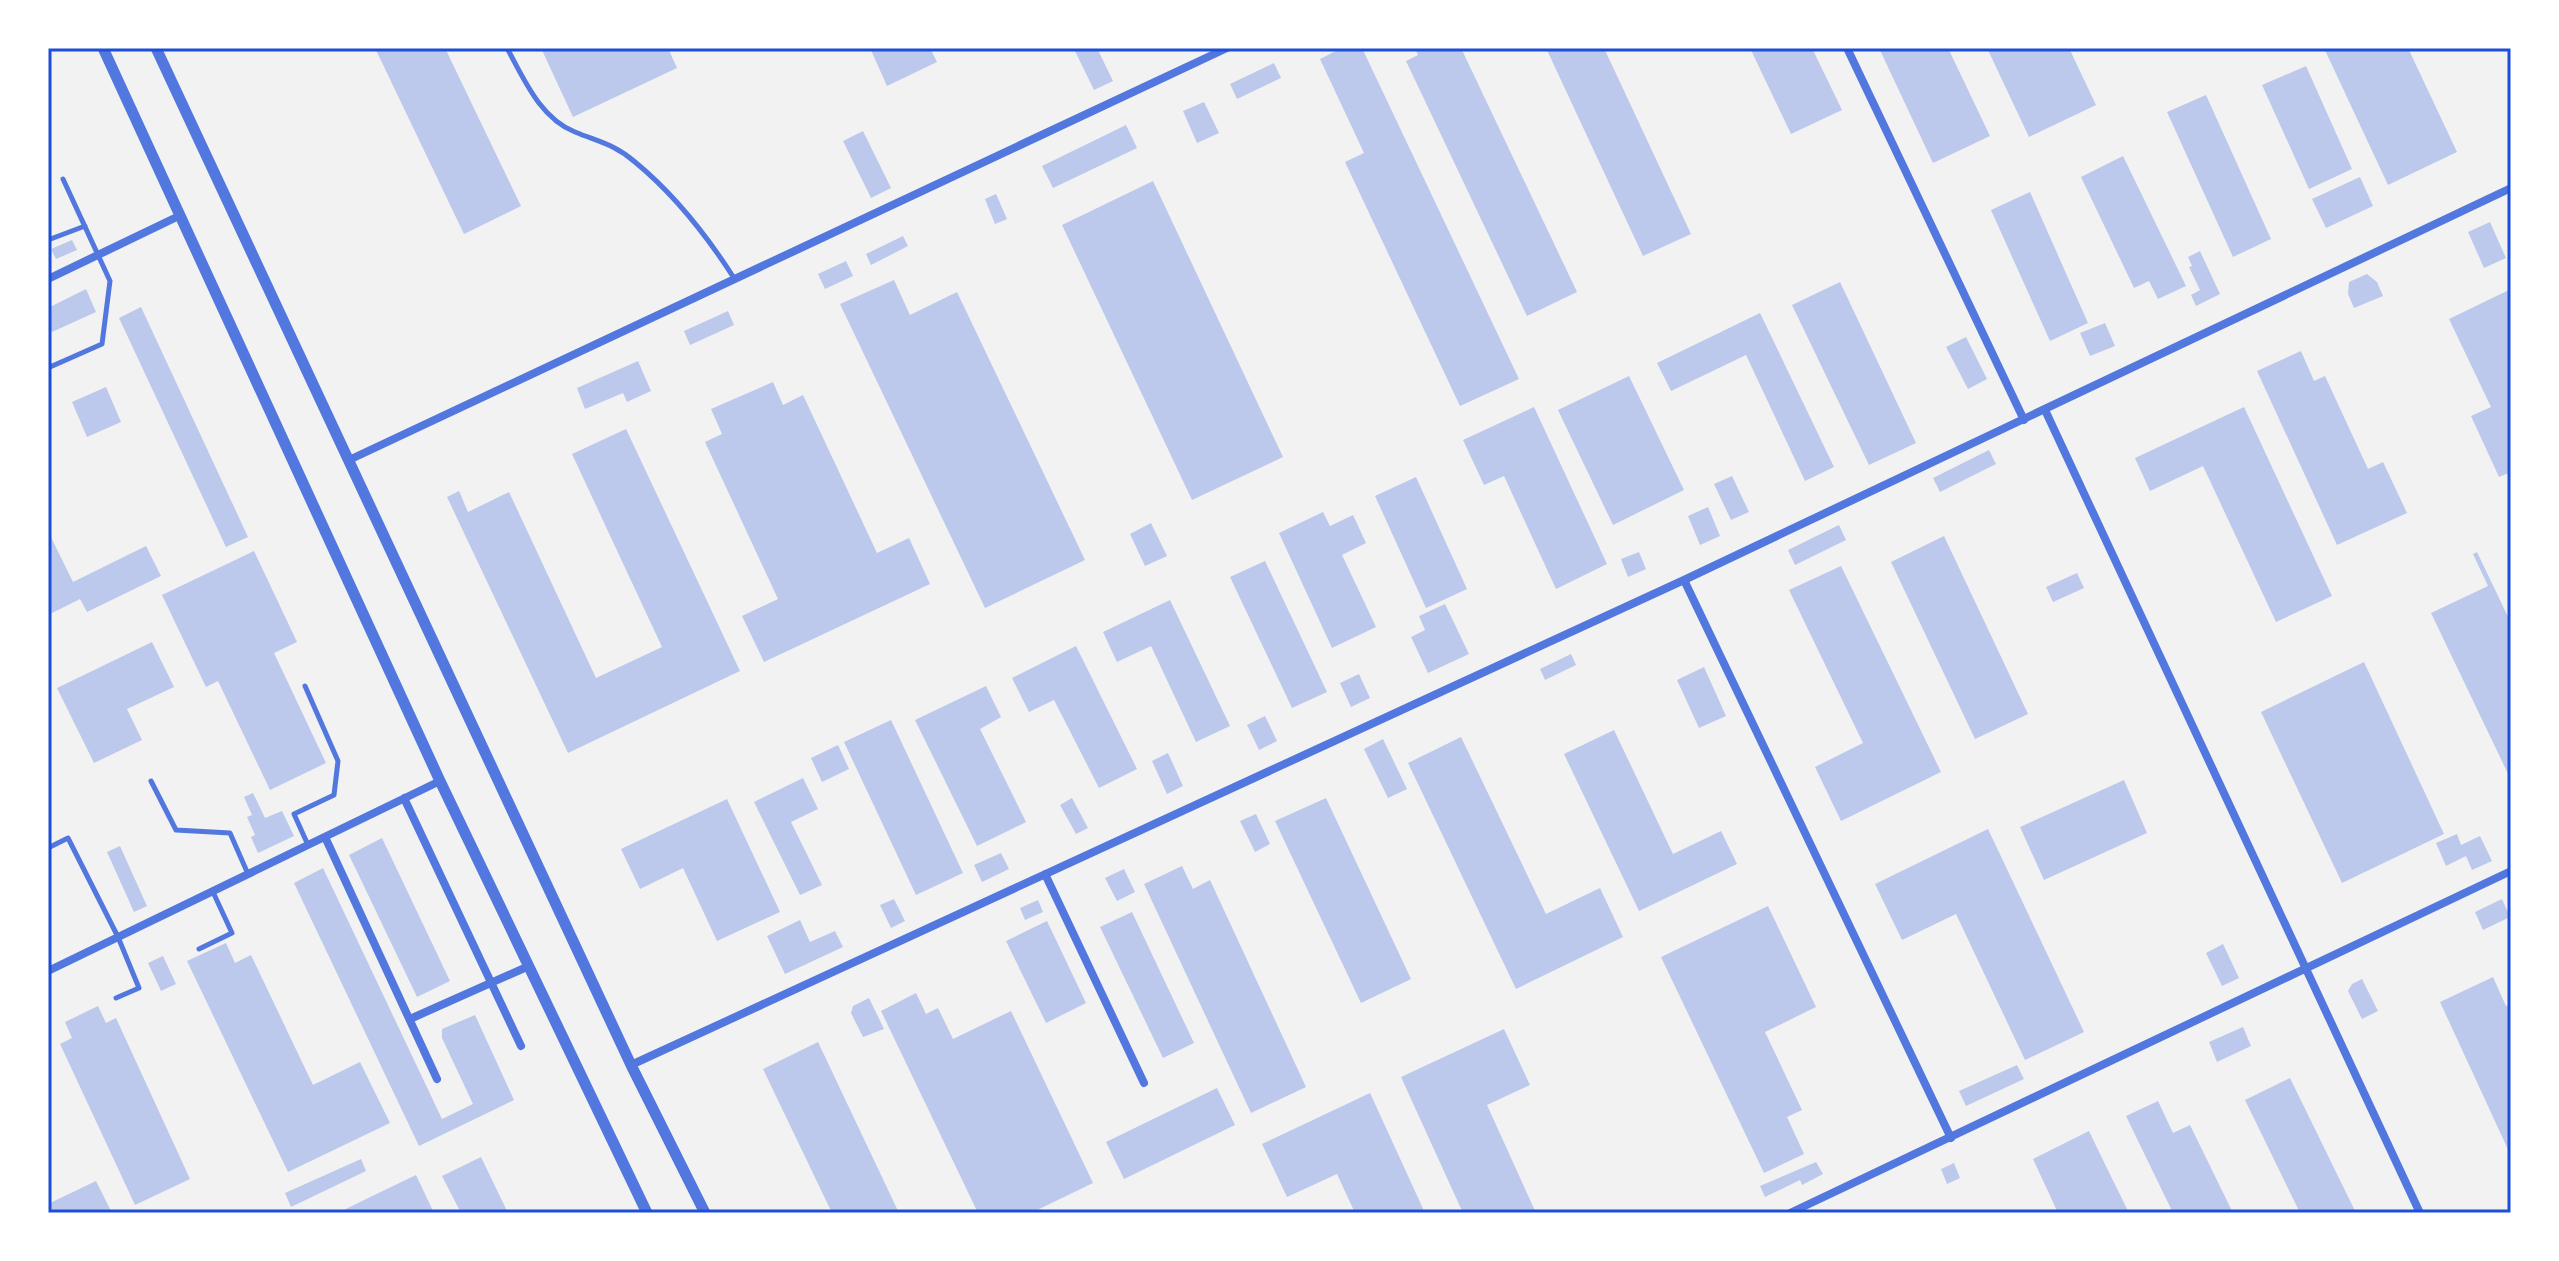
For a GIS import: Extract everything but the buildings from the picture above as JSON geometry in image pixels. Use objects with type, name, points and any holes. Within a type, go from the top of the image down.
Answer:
[{"type":"street","points":[[103,48],[440,781],[647,1213]]},
{"type":"street","points":[[156,48],[631,1065],[705,1213]]},
{"type":"street","points":[[349,460],[1227,48]]},
{"type":"street","points":[[1847,48],[2024,420]]},
{"type":"street","points":[[631,1065],[1684,580],[2511,188]]},
{"type":"street","points":[[48,279],[181,215]]},
{"type":"street","points":[[2045,410],[2420,1213]]},
{"type":"street","points":[[1684,580],[1951,1138]]},
{"type":"street","points":[[48,971],[440,781]]},
{"type":"street","points":[[404,798],[521,1046]]},
{"type":"street","points":[[325,837],[437,1079]]},
{"type":"street","points":[[1790,1213],[2511,871]]},
{"type":"street","points":[[1045,874],[1144,1083]]},
{"type":"street","points":[[410,1019],[529,966]]},
{"type":"lane","points":[[507,48],[545,111],[573,131],[605,142],[635,162],[714,246],[735,279]]},
{"type":"lane","points":[[48,362],[50,367],[102,344],[110,281],[63,179]]},
{"type":"lane","points":[[48,240],[85,226]]},
{"type":"lane","points":[[305,686],[338,761],[334,795],[294,814],[309,845]]},
{"type":"lane","points":[[151,781],[176,830],[230,833],[248,874]]},
{"type":"lane","points":[[48,848],[68,838],[118,937],[139,988],[116,998]]},
{"type":"lane","points":[[199,949],[232,933],[213,891]]}]
